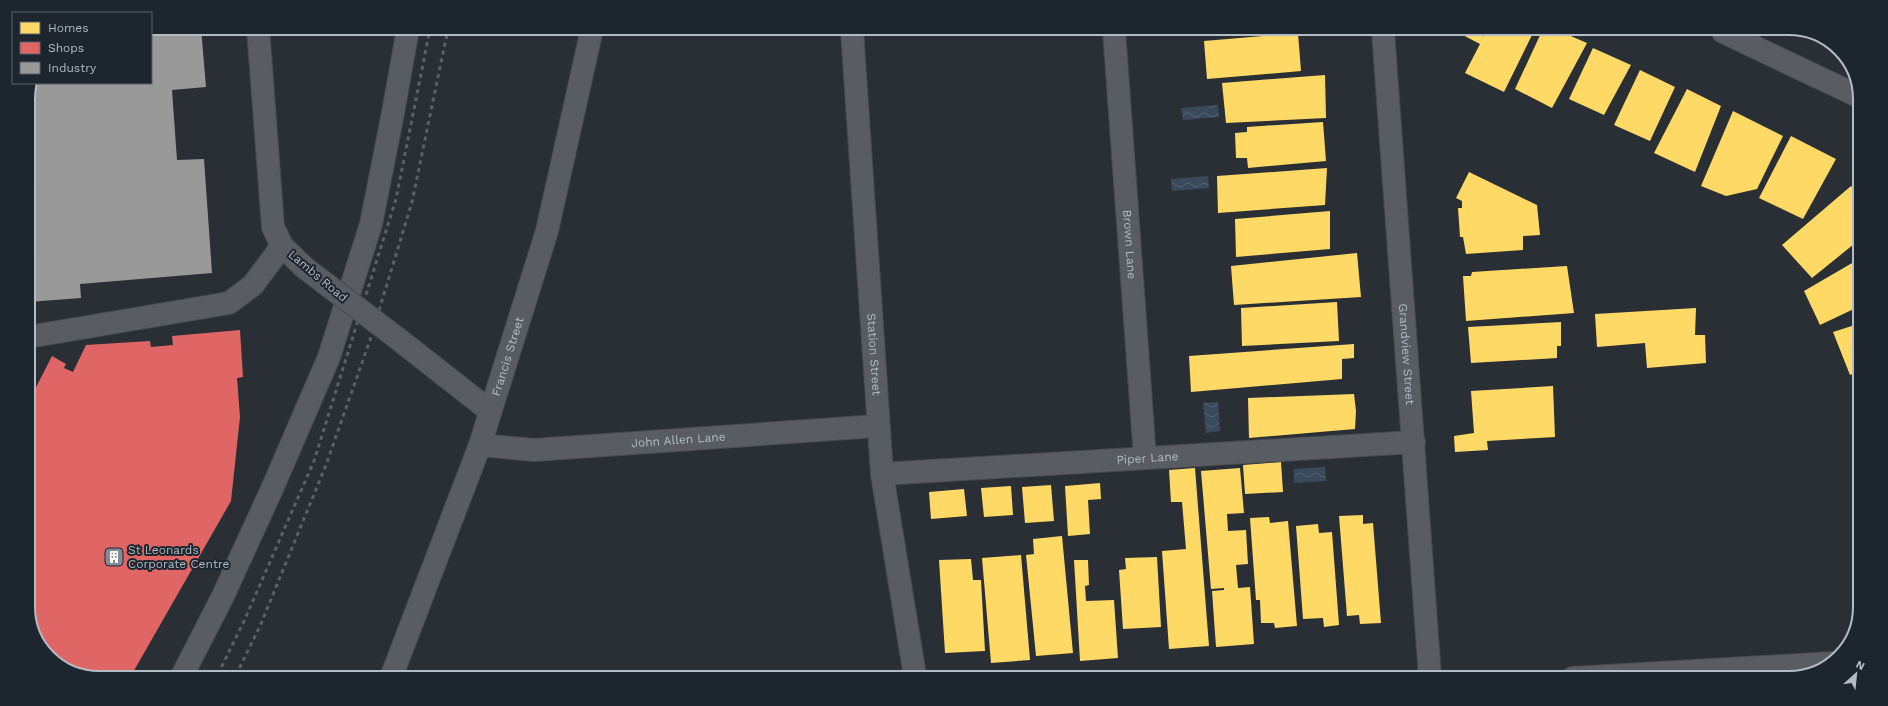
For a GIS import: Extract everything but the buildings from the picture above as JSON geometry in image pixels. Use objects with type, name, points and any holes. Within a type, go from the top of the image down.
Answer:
[{"type":"street","name":"Lambs Road","points":[[259,35],[273,227],[282,246],[305,268],[490,411]]},
{"type":"street","points":[[185,671],[222,598],[269,497],[329,357],[371,224],[407,35]]},
{"type":"street","name":"Francis Street","points":[[394,671],[480,445],[546,231],[591,35]]},
{"type":"street","name":"Station Street","points":[[852,35],[877,426],[882,474],[914,671]]},
{"type":"street","name":"Brown Lane","points":[[1114,35],[1145,458]]},
{"type":"street","name":"Grandview Street","points":[[1382,35],[1414,442],[1430,671]]},
{"type":"street","points":[[1729,35],[1853,94]]},
{"type":"street","points":[[35,336],[230,303],[253,285],[282,246]]},
{"type":"street","name":"John Allen Lane","points":[[480,445],[534,450],[877,426]]},
{"type":"street","name":"Piper Lane","points":[[882,474],[1414,442]]},
{"type":"street","points":[[1694,671],[1818,664]]},
{"type":"water","points":[[1218,105],[1219,117],[1183,120],[1181,108]]},
{"type":"water","points":[[1208,176],[1209,188],[1172,191],[1171,179]]},
{"type":"water","points":[[1218,402],[1220,431],[1206,433],[1203,403]]},
{"type":"water","points":[[1325,467],[1326,481],[1294,483],[1294,469]]},
{"type":"railway","points":[[219,671],[245,619],[314,461],[396,199],[429,35]]},
{"type":"railway","points":[[238,671],[260,626],[326,465],[370,340],[412,202],[447,35]]},
{"type":"place","name":"St Leonards Corporate Centre","points":[[114,557]]}]
